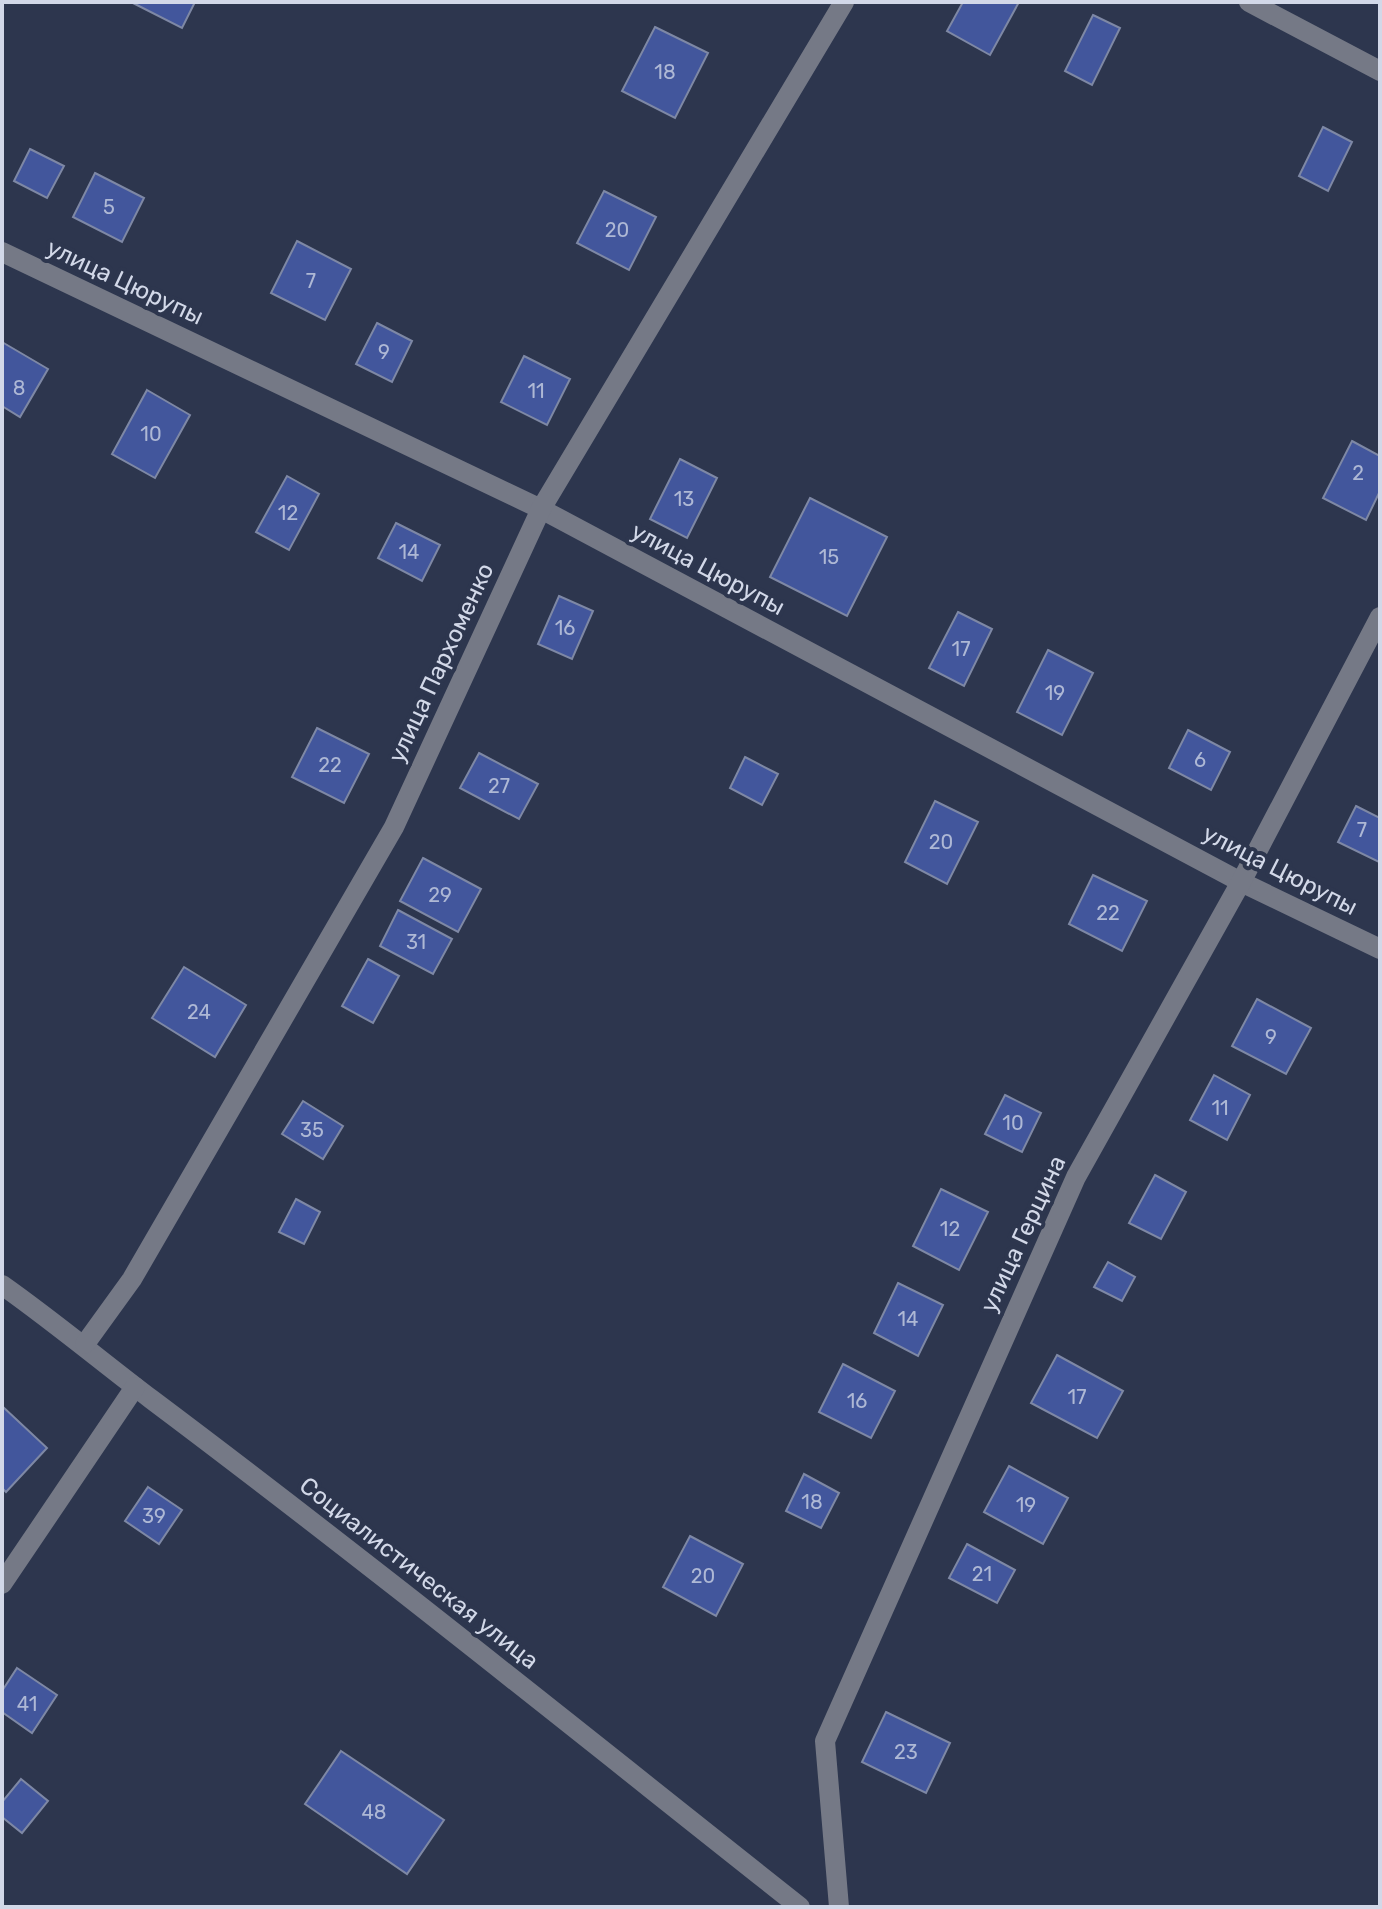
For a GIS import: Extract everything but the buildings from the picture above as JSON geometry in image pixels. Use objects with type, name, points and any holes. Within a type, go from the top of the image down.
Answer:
[{"type":"street","name":"улица Пархоменко","points":[[85,1344],[132,1279],[394,827],[541,509],[844,2]]},
{"type":"street","points":[[1249,2],[1380,71]]},
{"type":"street","name":"улица Цюрупы","points":[[2,252],[541,509],[1241,882],[1380,949]]},
{"type":"street","name":"улица Герцина","points":[[839,1907],[825,1741],[1076,1177],[1241,882],[1380,617]]},
{"type":"street","name":"Социалистическая улица","points":[[2,1285],[85,1344],[135,1387],[282,1497],[800,1907]]},
{"type":"street","points":[[2,1584],[135,1387]]}]
